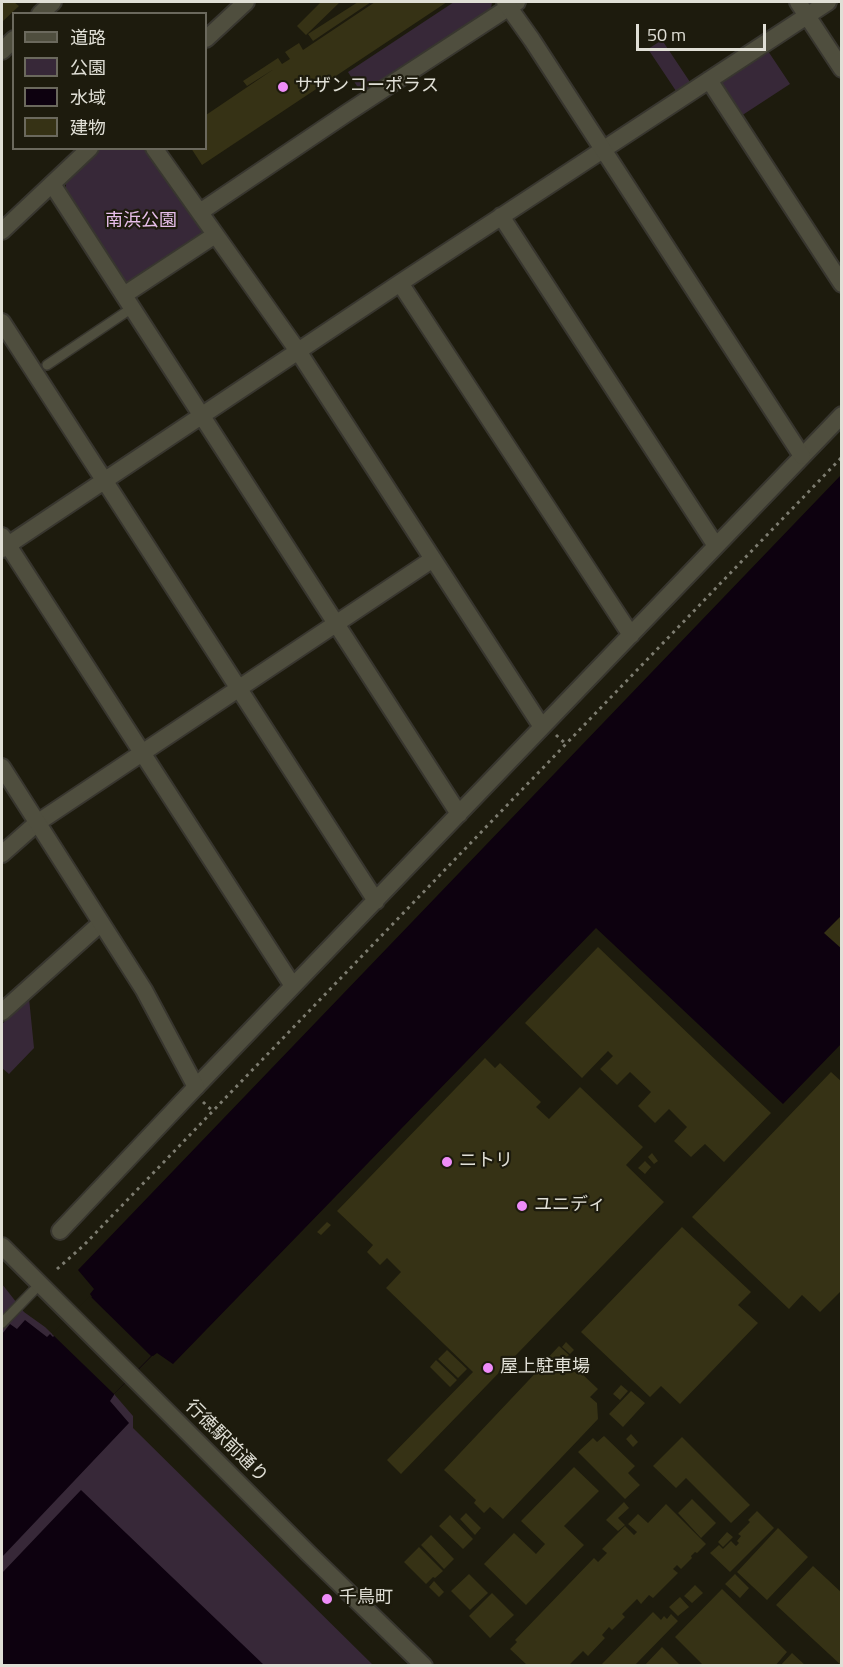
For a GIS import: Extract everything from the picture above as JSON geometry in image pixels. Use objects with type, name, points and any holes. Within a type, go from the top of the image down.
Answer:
[{"type":"street","points":[[207,38],[246,2]]},
{"type":"street","points":[[293,986],[4,544],[104,481],[709,80],[802,8],[828,2]]},
{"type":"street","points":[[200,213],[510,3],[802,456]]},
{"type":"street","points":[[802,8],[842,69]]},
{"type":"street","points":[[709,80],[842,284]]},
{"type":"street","points":[[2,231],[88,150]]},
{"type":"street","points":[[155,150],[298,351],[543,727]]},
{"type":"street","points":[[52,184],[459,814]]},
{"type":"street","points":[[501,216],[716,546]]},
{"type":"street","points":[[128,302],[215,235]]},
{"type":"street","points":[[400,283],[631,635]]},
{"type":"street","points":[[2,322],[376,901]]},
{"type":"street","points":[[60,1231],[842,415]]},
{"type":"street","points":[[2,854],[37,823],[433,559]]},
{"type":"street","points":[[2,767],[144,990],[196,1087]]},
{"type":"street","points":[[2,1012],[101,923]]},
{"type":"street","name":"行徳駅前通り","points":[[2,1246],[424,1665]]},
{"type":"lane","points":[[47,365],[128,302]]},
{"type":"lane","points":[[2,1323],[39,1284]]},
{"type":"path","points":[[57,1269],[84,1245],[842,457]]},
{"type":"green space","points":[[454,2],[492,2],[491,9],[362,94],[348,72]]},
{"type":"green space","points":[[662,40],[690,82],[676,91],[648,49]]},
{"type":"green space","points":[[766,48],[790,84],[741,116],[720,85],[722,76]]},
{"type":"green space","name":"南浜公園","points":[[99,150],[145,150],[202,229],[203,237],[134,282],[126,282],[66,190],[66,181]]},
{"type":"green space","points":[[29,998],[34,1048],[9,1074],[2,1068],[2,1024]]},
{"type":"green space","points":[[2,1284],[24,1312],[45,1327],[114,1394],[133,1416],[133,1428],[373,1665],[2,1665]]},
{"type":"water","points":[[841,475],[841,1044],[783,1104],[596,928],[173,1364],[157,1353],[114,1394],[110,1401],[129,1423],[2,1557],[2,1334],[10,1324],[17,1329],[25,1320],[47,1337],[50,1334],[53,1337],[92,1297],[90,1294],[94,1289],[78,1270]]},
{"type":"water","points":[[81,1490],[264,1665],[2,1665],[2,1573]]},
{"type":"pier","points":[[90,1296],[151,1356],[114,1394],[52,1334]]},
{"type":"building","points":[[2,2],[14,2],[19,6],[12,12],[2,22]]},
{"type":"building","points":[[321,2],[340,2],[306,35],[297,26]]},
{"type":"building","points":[[358,2],[371,2],[313,41],[308,34]]},
{"type":"building","name":"サザンコーポラス","points":[[375,2],[447,2],[202,165],[192,150],[207,150],[207,114],[274,69],[247,86],[243,81],[278,58],[282,64],[290,59],[285,52],[299,43],[303,50]]},
{"type":"building","points":[[842,915],[842,949],[824,933]]},
{"type":"building","points":[[598,947],[771,1113],[724,1162],[705,1144],[691,1157],[674,1141],[687,1127],[669,1109],[655,1123],[638,1106],[651,1092],[630,1072],[617,1085],[600,1069],[613,1056],[608,1051],[582,1078],[525,1023]]},
{"type":"building","points":[[485,1058],[495,1068],[500,1063],[541,1102],[536,1107],[549,1119],[580,1087],[643,1147],[626,1165],[664,1202],[401,1474],[387,1460],[473,1372],[386,1288],[401,1272],[387,1258],[380,1265],[367,1252],[373,1245],[337,1211]]},
{"type":"building","points":[[831,1072],[842,1082],[842,1290],[820,1312],[802,1295],[789,1309],[692,1217]]},
{"type":"building","points":[[652,1153],[658,1161],[654,1164],[648,1157]]},
{"type":"building","points":[[645,1161],[651,1167],[645,1174],[638,1168]]},
{"type":"building","points":[[327,1222],[331,1225],[321,1235],[317,1232]]},
{"type":"building","points":[[682,1227],[751,1292],[738,1305],[758,1323],[680,1404],[661,1386],[650,1397],[581,1332]]},
{"type":"building","points":[[566,1342],[574,1350],[570,1354],[562,1347]]},
{"type":"building","points":[[559,1346],[569,1355],[563,1361],[577,1374],[579,1371],[598,1389],[590,1397],[597,1403],[598,1419],[503,1519],[490,1507],[484,1513],[474,1503],[476,1500],[444,1470]]},
{"type":"building","points":[[447,1350],[467,1369],[458,1378],[438,1359]]},
{"type":"building","points":[[436,1360],[457,1380],[450,1387],[430,1367]]},
{"type":"building","points":[[621,1385],[628,1391],[620,1400],[613,1394]]},
{"type":"building","points":[[631,1391],[645,1403],[623,1427],[609,1414]]},
{"type":"building","points":[[631,1434],[638,1442],[633,1447],[626,1439]]},
{"type":"building","points":[[604,1436],[635,1466],[628,1473],[640,1485],[625,1499],[578,1452],[593,1438],[597,1442]]},
{"type":"building","points":[[682,1437],[750,1505],[731,1523],[686,1478],[676,1488],[653,1466]]},
{"type":"building","points":[[574,1467],[599,1491],[564,1526],[584,1545],[526,1605],[484,1564],[514,1533],[536,1554],[545,1544],[521,1521]]},
{"type":"building","points":[[692,1499],[716,1523],[701,1538],[678,1513]]},
{"type":"building","points":[[624,1502],[629,1508],[618,1518],[625,1525],[618,1531],[606,1520]]},
{"type":"building","points":[[666,1504],[706,1544],[691,1556],[692,1558],[681,1569],[677,1565],[673,1569],[678,1573],[653,1598],[649,1595],[641,1604],[637,1599],[622,1614],[625,1617],[612,1630],[609,1627],[602,1635],[605,1638],[588,1656],[583,1651],[570,1664],[572,1666],[528,1666],[510,1649],[517,1642],[515,1640],[594,1558],[598,1562],[607,1553],[602,1549],[625,1526],[634,1535],[637,1532],[628,1524],[638,1514],[648,1523]]},
{"type":"building","points":[[757,1511],[774,1528],[730,1572],[710,1553],[719,1545],[723,1549],[731,1541],[736,1546],[741,1536],[738,1534]]},
{"type":"building","points":[[466,1513],[481,1528],[475,1535],[460,1519]]},
{"type":"building","points":[[450,1515],[473,1539],[463,1549],[439,1526]]},
{"type":"building","points":[[778,1528],[808,1557],[767,1600],[737,1572]]},
{"type":"building","points":[[727,1532],[733,1537],[723,1547],[718,1542]]},
{"type":"building","points":[[431,1535],[454,1559],[444,1569],[421,1545]]},
{"type":"building","points":[[419,1547],[443,1571],[426,1584],[404,1562]]},
{"type":"building","points":[[813,1566],[842,1593],[842,1666],[776,1605]]},
{"type":"building","points":[[469,1574],[488,1593],[470,1610],[451,1591]]},
{"type":"building","points":[[735,1574],[749,1588],[740,1598],[725,1584]]},
{"type":"building","points":[[434,1581],[444,1592],[439,1597],[429,1587]]},
{"type":"building","points":[[695,1585],[703,1593],[692,1603],[684,1596]]},
{"type":"building","points":[[722,1589],[787,1652],[775,1666],[704,1666],[675,1637]]},
{"type":"building","points":[[492,1593],[514,1615],[490,1638],[469,1616]]},
{"type":"building","points":[[680,1597],[689,1607],[678,1616],[669,1607]]},
{"type":"building","points":[[653,1612],[661,1620],[664,1616],[667,1619],[671,1614],[678,1621],[634,1666],[600,1666]]},
{"type":"building","points":[[662,1647],[681,1666],[644,1666]]},
{"type":"building","points":[[792,1653],[806,1666],[780,1666]]},
{"type":"place","name":"サザンコーポラス","points":[[283,87]]},
{"type":"place","name":"ニトリ","points":[[447,1162]]},
{"type":"place","name":"ユニディ","points":[[522,1206]]},
{"type":"place","name":"屋上駐車場","points":[[488,1368]]},
{"type":"place","name":"千鳥町","points":[[327,1599]]}]
